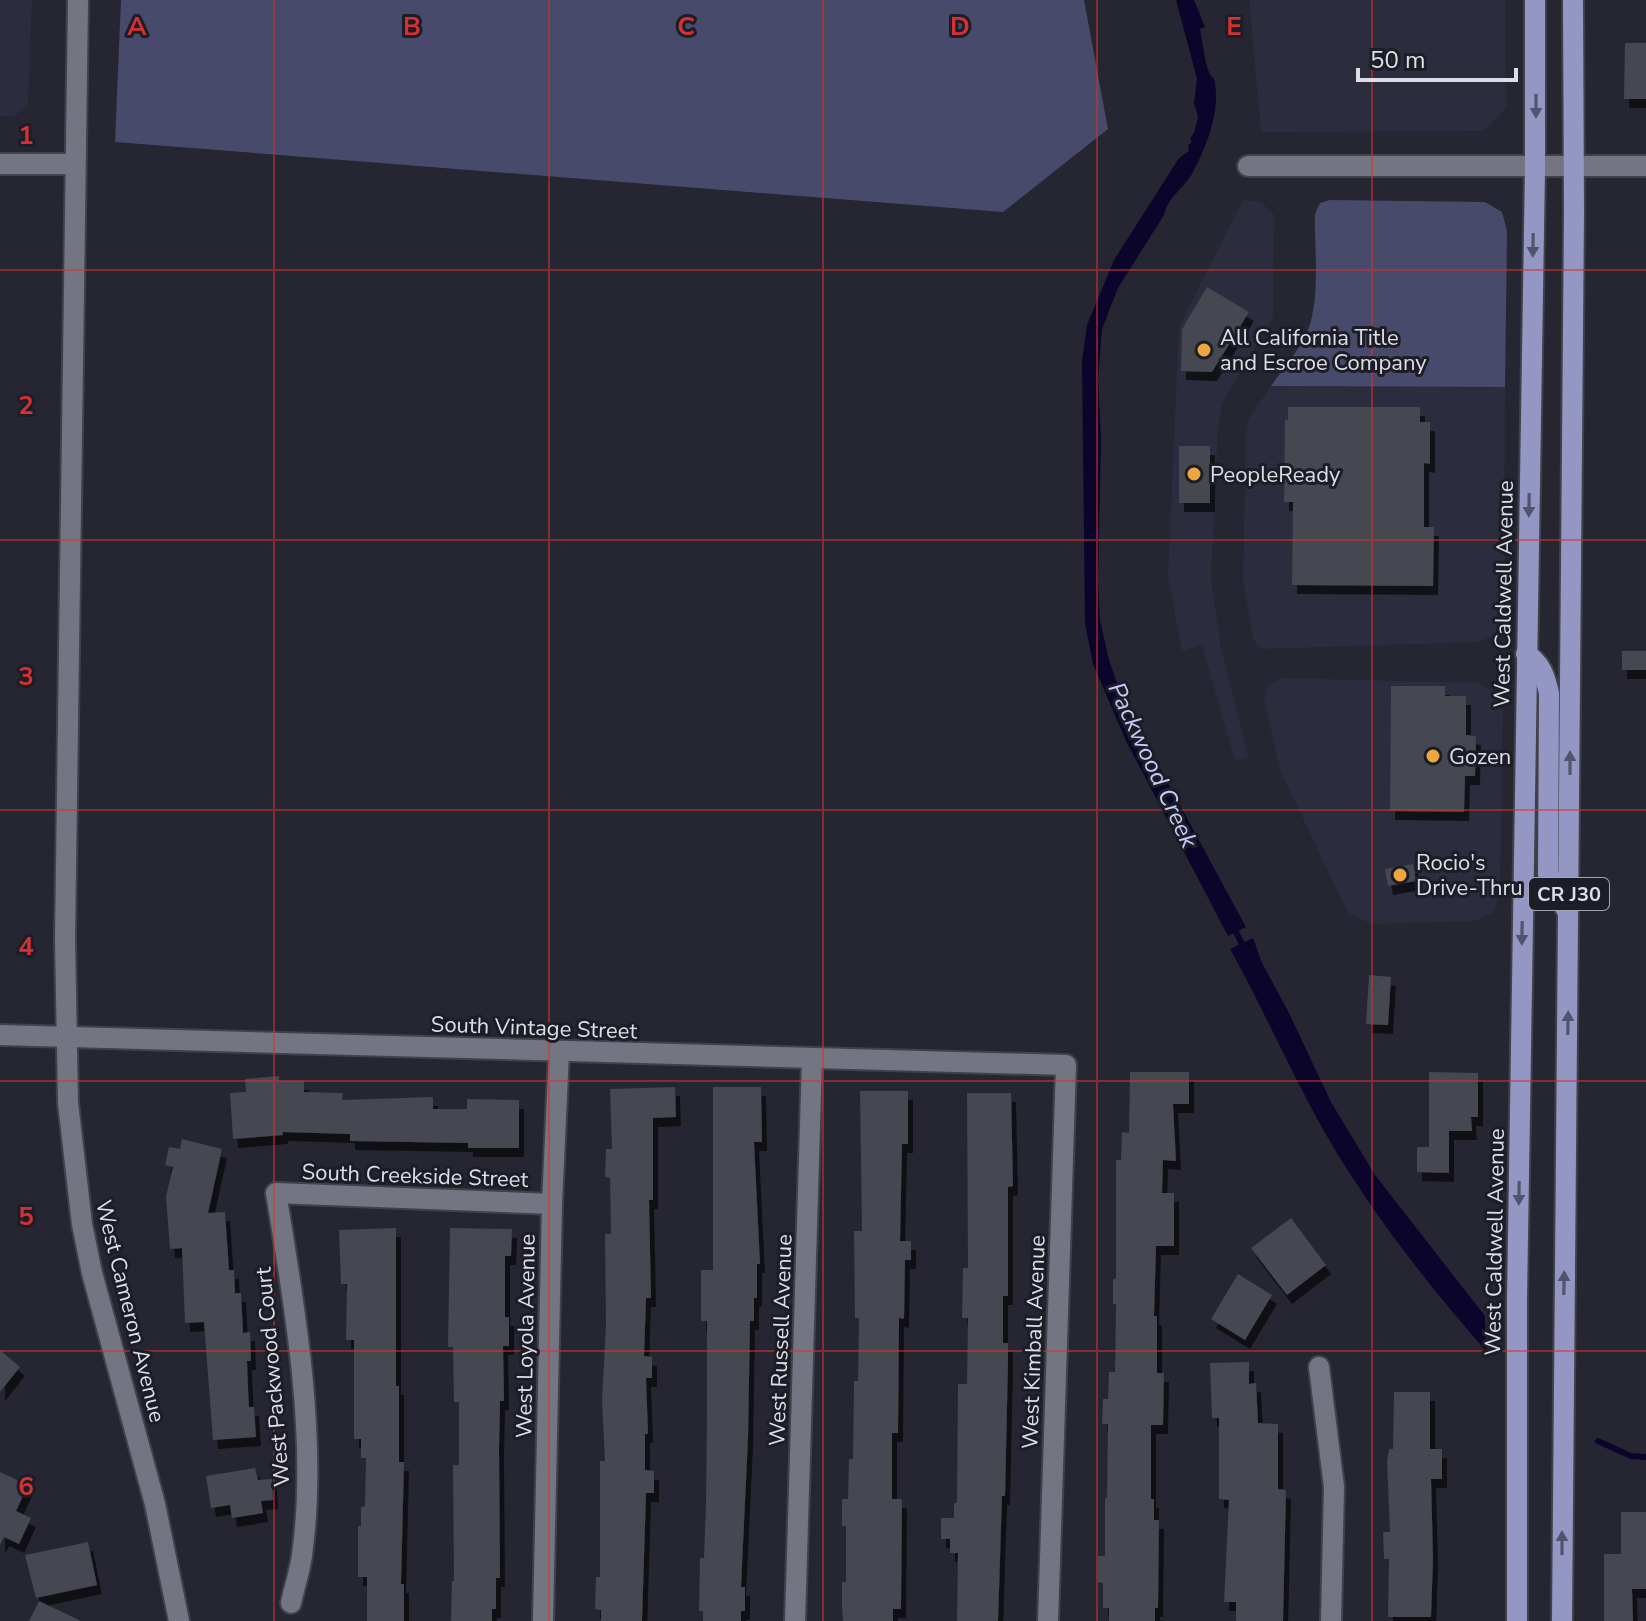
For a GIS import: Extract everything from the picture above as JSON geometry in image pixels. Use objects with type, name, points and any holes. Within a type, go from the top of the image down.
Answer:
[{"type":"main road","name":"West Caldwell Avenue","points":[[1517,1621],[1517,1300],[1535,0]]},
{"type":"main road","name":"CR J30","points":[[1562,1621],[1573,0]]},
{"type":"main road","points":[[1526,654],[1542,669],[1549,693],[1548,874],[1569,916]]},
{"type":"street","name":"West Cameron Avenue","points":[[78,0],[66,1037],[68,1103],[82,1224],[105,1323],[155,1504],[179,1621]]},
{"type":"street","points":[[0,164],[75,164]]},
{"type":"street","points":[[1248,166],[1646,166]]},
{"type":"street","name":"South Vintage Street","points":[[0,1035],[1066,1065]]},
{"type":"street","name":"West Loyola Avenue","points":[[543,1621],[552,1204],[559,1052]]},
{"type":"street","name":"West Russell Avenue","points":[[795,1621],[812,1060]]},
{"type":"street","name":"West Kimball Avenue","points":[[1048,1621],[1066,1065]]},
{"type":"street","name":"South Creekside Street","points":[[276,1193],[552,1204]]},
{"type":"street","name":"West Packwood Court","points":[[276,1193],[297,1335],[304,1429],[306,1497],[302,1556],[291,1603]]},
{"type":"street","points":[[1319,1367],[1334,1487],[1331,1621]]},
{"type":"shaded area","points":[[0,0],[32,0],[28,106],[14,116],[0,116]]},
{"type":"shaded area","points":[[121,0],[1084,0],[1108,129],[1003,212],[115,142]]},
{"type":"shaded area","points":[[1249,0],[1505,0],[1506,108],[1483,131],[1261,132]]},
{"type":"shaded area","points":[[1243,200],[1261,202],[1274,215],[1273,317],[1223,402],[1218,425],[1211,578],[1221,649],[1249,757],[1235,761],[1202,645],[1182,651],[1168,577],[1179,327]]},
{"type":"shaded area","points":[[1330,200],[1485,202],[1502,212],[1507,231],[1505,387],[1271,386],[1310,326],[1316,278],[1315,214],[1320,203]]},
{"type":"shaded area","points":[[1271,386],[1505,387],[1504,617],[1496,634],[1479,642],[1258,647],[1253,639],[1243,579],[1246,432],[1249,418]]},
{"type":"shaded area","points":[[1281,678],[1479,683],[1496,693],[1503,712],[1500,894],[1493,913],[1475,921],[1372,924],[1348,913],[1280,770],[1264,699],[1267,686]]},
{"type":"water","name":"Packwood Creek","points":[[1176,0],[1194,0],[1205,27],[1200,29],[1207,67],[1215,83],[1215,107],[1211,130],[1197,164],[1169,203],[1118,288],[1102,329],[1098,378],[1101,439],[1100,620],[1109,660],[1124,702],[1246,927],[1228,936],[1126,741],[1093,664],[1085,624],[1082,361],[1087,325],[1114,260],[1179,158],[1189,151],[1188,145],[1192,142],[1190,138],[1198,117],[1194,103],[1197,79]]},
{"type":"water","points":[[1253,938],[1262,963],[1331,1102],[1375,1175],[1485,1316],[1486,1351],[1387,1228],[1321,1125],[1230,949]]},
{"type":"building","points":[[1625,43],[1646,43],[1646,99],[1624,99]]},
{"type":"building","name":"All California Title and Escroe Company","points":[[1207,287],[1249,312],[1212,372],[1181,371],[1182,329]]},
{"type":"building","points":[[1288,407],[1420,407],[1420,422],[1430,422],[1430,464],[1424,463],[1424,527],[1434,527],[1433,586],[1292,585],[1293,502],[1284,502],[1285,419],[1288,420]]},
{"type":"building","name":"PeopleReady","points":[[1179,446],[1210,446],[1210,503],[1179,503]]},
{"type":"building","points":[[1622,651],[1646,651],[1646,670],[1622,670]]},
{"type":"building","name":"Gozen","points":[[1391,686],[1445,686],[1445,696],[1466,696],[1466,735],[1476,736],[1475,776],[1465,776],[1464,812],[1390,811]]},
{"type":"building","name":"Rocio's Drive-Thru","points":[[1413,864],[1416,881],[1388,886],[1385,869]]},
{"type":"building","points":[[1369,975],[1391,977],[1388,1025],[1366,1024]]},
{"type":"building","points":[[1130,1072],[1189,1072],[1189,1104],[1173,1104],[1176,1161],[1163,1160],[1162,1193],[1174,1193],[1174,1246],[1156,1246],[1154,1316],[1157,1316],[1157,1373],[1164,1373],[1163,1425],[1151,1425],[1151,1499],[1154,1499],[1154,1520],[1159,1520],[1158,1608],[1155,1608],[1155,1621],[1109,1621],[1109,1608],[1103,1608],[1103,1583],[1098,1582],[1098,1556],[1105,1556],[1107,1498],[1108,1424],[1102,1424],[1103,1399],[1108,1399],[1109,1372],[1115,1372],[1116,1304],[1113,1304],[1113,1279],[1116,1279],[1116,1160],[1121,1160],[1122,1132],[1129,1133]]},
{"type":"building","points":[[1429,1072],[1478,1073],[1478,1117],[1471,1117],[1472,1131],[1449,1131],[1449,1173],[1417,1172],[1417,1147],[1429,1147]]},
{"type":"building","points":[[279,1076],[279,1081],[304,1081],[304,1092],[343,1093],[342,1100],[433,1097],[433,1109],[467,1109],[467,1099],[519,1100],[519,1148],[468,1148],[468,1143],[350,1141],[350,1134],[283,1132],[283,1135],[233,1139],[230,1093],[246,1092],[245,1079]]},
{"type":"building","points":[[675,1087],[676,1117],[653,1118],[653,1200],[649,1200],[651,1298],[646,1298],[644,1356],[652,1357],[652,1378],[646,1378],[648,1434],[645,1434],[645,1470],[654,1471],[654,1493],[646,1493],[642,1621],[601,1621],[601,1610],[595,1609],[596,1577],[600,1577],[600,1461],[605,1461],[602,1401],[606,1324],[605,1234],[611,1234],[610,1178],[605,1177],[606,1149],[612,1149],[610,1089]]},
{"type":"building","points":[[713,1087],[761,1087],[762,1142],[754,1142],[760,1264],[757,1264],[754,1321],[750,1321],[741,1587],[745,1587],[745,1611],[741,1611],[741,1621],[703,1621],[703,1611],[699,1611],[700,1558],[704,1558],[707,1412],[707,1321],[701,1321],[701,1270],[713,1270]]},
{"type":"building","points":[[860,1091],[908,1091],[908,1144],[902,1144],[900,1241],[911,1241],[911,1260],[905,1260],[904,1319],[899,1318],[898,1433],[892,1433],[892,1499],[902,1499],[901,1609],[893,1609],[893,1621],[843,1621],[842,1608],[842,1582],[846,1582],[846,1526],[842,1526],[842,1499],[848,1499],[849,1459],[853,1459],[854,1381],[858,1381],[859,1318],[855,1318],[854,1231],[862,1231]]},
{"type":"building","points":[[967,1093],[1011,1093],[1013,1186],[1008,1187],[1008,1296],[1003,1296],[1003,1343],[1008,1343],[1008,1361],[998,1621],[957,1621],[958,1553],[950,1553],[950,1539],[941,1539],[941,1518],[954,1518],[954,1503],[957,1503],[958,1384],[967,1384],[968,1318],[962,1318],[963,1268],[968,1268]]},
{"type":"building","points":[[182,1139],[222,1149],[208,1213],[225,1212],[229,1270],[234,1270],[235,1293],[241,1293],[243,1333],[250,1332],[251,1361],[247,1361],[249,1407],[254,1407],[256,1437],[213,1440],[204,1322],[185,1323],[182,1248],[170,1249],[166,1196],[173,1167],[165,1165],[169,1147],[180,1149]]},
{"type":"building","points":[[1291,1218],[1326,1265],[1287,1295],[1251,1248]]},
{"type":"building","points":[[396,1228],[396,1386],[399,1386],[399,1462],[404,1462],[401,1584],[404,1584],[404,1621],[367,1621],[367,1577],[358,1577],[358,1526],[361,1526],[361,1507],[365,1506],[366,1458],[361,1458],[361,1439],[354,1439],[354,1340],[346,1340],[347,1284],[341,1284],[339,1230]]},
{"type":"building","points":[[450,1228],[512,1229],[511,1256],[505,1256],[505,1317],[509,1317],[509,1346],[503,1346],[504,1401],[500,1401],[500,1578],[496,1578],[496,1609],[492,1609],[492,1621],[451,1621],[454,1581],[453,1465],[459,1465],[459,1402],[454,1402],[453,1347],[448,1347]]},
{"type":"building","points":[[1238,1274],[1272,1295],[1245,1340],[1211,1319]]},
{"type":"building","points":[[0,1350],[20,1367],[0,1392]]},
{"type":"building","points":[[1249,1362],[1249,1384],[1256,1383],[1258,1423],[1278,1424],[1278,1489],[1286,1490],[1283,1621],[1236,1621],[1236,1602],[1224,1602],[1229,1500],[1219,1499],[1219,1418],[1212,1418],[1210,1363]]},
{"type":"building","points":[[1394,1392],[1430,1392],[1430,1449],[1442,1449],[1442,1479],[1431,1479],[1431,1617],[1388,1617],[1389,1559],[1384,1559],[1383,1532],[1390,1532],[1387,1462],[1389,1449],[1393,1449]]},
{"type":"building","points":[[255,1468],[258,1480],[272,1479],[273,1500],[261,1501],[263,1513],[232,1518],[230,1505],[211,1508],[206,1476]]},
{"type":"building","points":[[0,1472],[28,1485],[16,1511],[31,1518],[19,1544],[4,1537],[0,1545]]},
{"type":"building","points":[[1621,1512],[1646,1512],[1646,1589],[1632,1589],[1633,1621],[1604,1621],[1604,1554],[1621,1554]]},
{"type":"building","points":[[88,1542],[97,1585],[36,1598],[25,1555]]},
{"type":"building","points":[[39,1601],[81,1621],[29,1621]]},
{"type":"waterway","name":"Packwood Creek","points":[[1234,928],[1245,950]]},
{"type":"waterway","name":"Packwood Creek","points":[[1598,1441],[1631,1456],[1646,1457]]},
{"type":"place","name":"All California Title and Escroe Company","points":[[1204,350]]},
{"type":"place","name":"PeopleReady","points":[[1194,474]]},
{"type":"place","name":"Gozen","points":[[1433,756]]},
{"type":"place","name":"Rocio's Drive-Thru","points":[[1400,875]]}]
